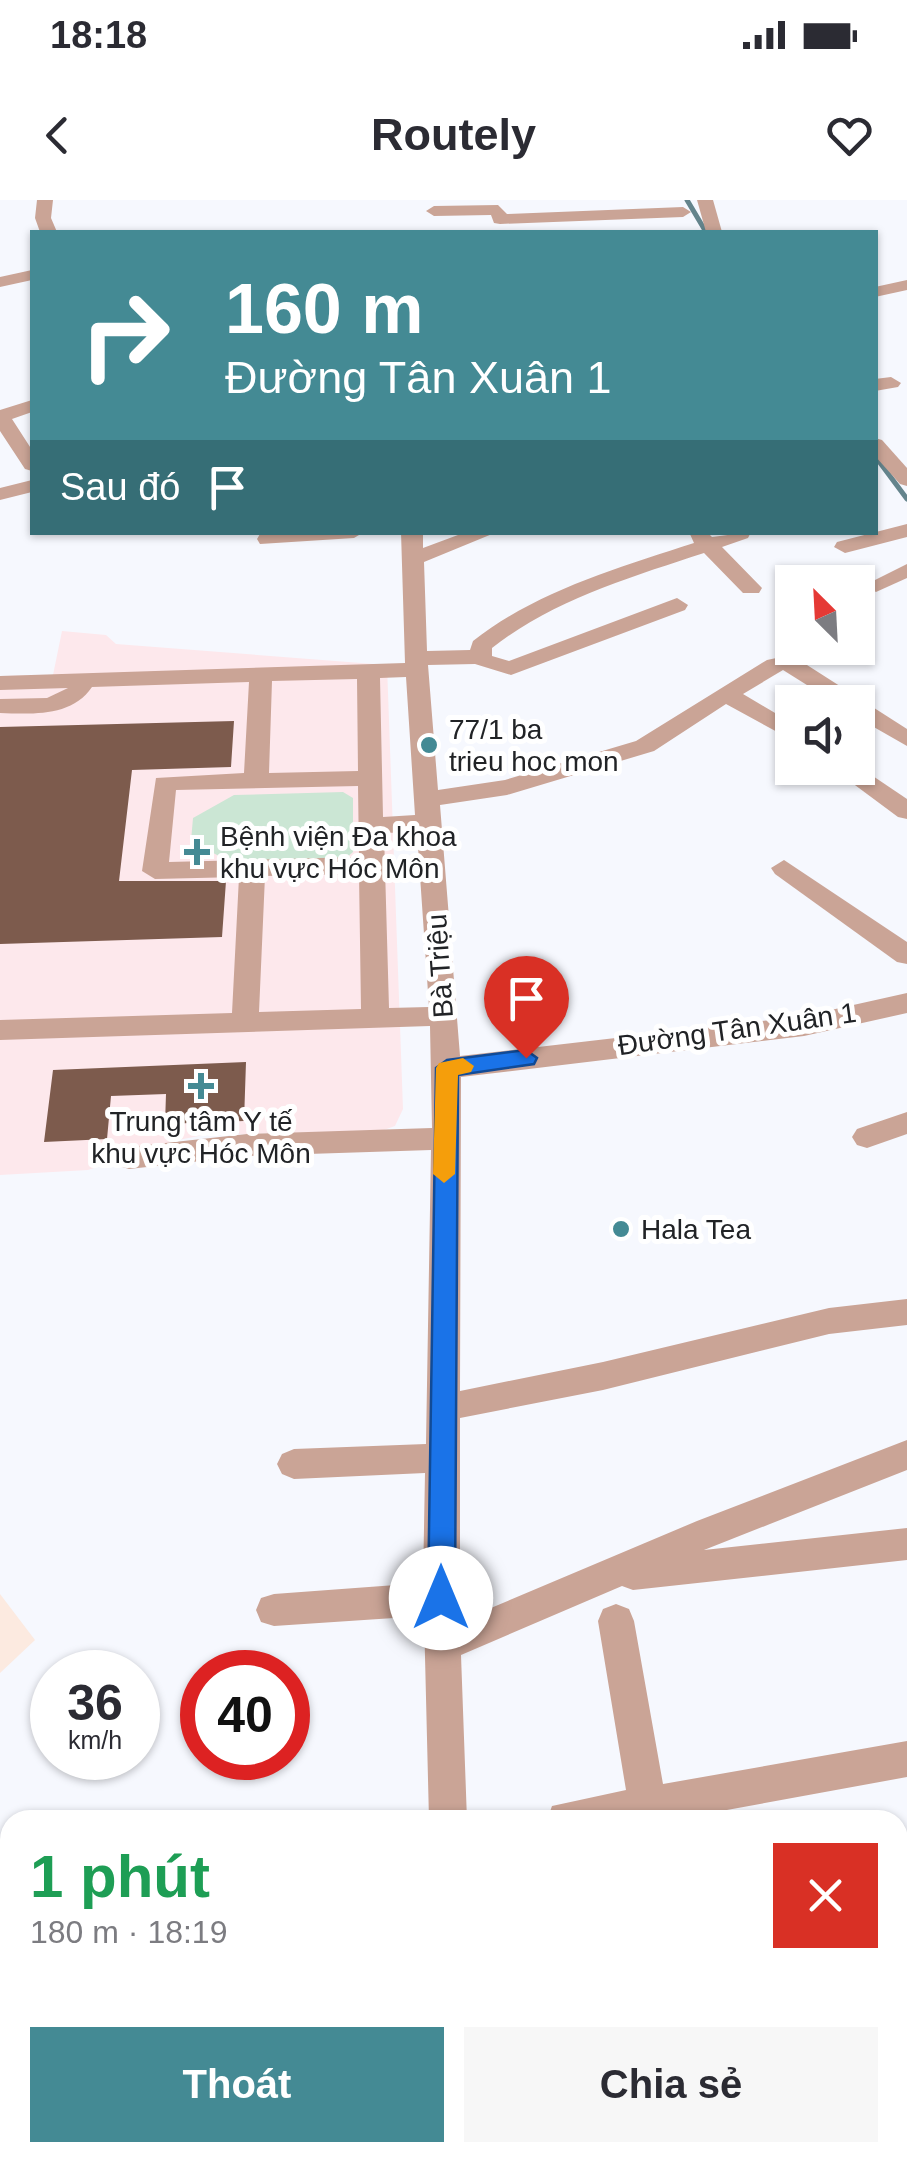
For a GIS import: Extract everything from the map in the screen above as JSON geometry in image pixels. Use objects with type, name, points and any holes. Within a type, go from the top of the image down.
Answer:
[{"type":"street","points":[[45,200],[43,218],[48,230]]},
{"type":"street","points":[[706,200],[714,230]]},
{"type":"street","points":[[434,206],[498,210],[500,218],[599,224],[680,206],[692,230]]},
{"type":"street","points":[[0,282],[30,275]]},
{"type":"street","points":[[878,291],[907,285]]},
{"type":"street","points":[[30,407],[0,416],[30,461]]},
{"type":"street","points":[[881,456],[901,486]]},
{"type":"street","points":[[0,494],[30,486]]},
{"type":"street","points":[[844,547],[907,530]]},
{"type":"street","points":[[268,538],[311,535]]},
{"type":"street","points":[[412,546],[472,535]]},
{"type":"street","points":[[481,658],[481,646],[511,622],[703,538],[732,535]]},
{"type":"street","points":[[703,538],[751,588]]},
{"type":"street","name":"Bà Triệu","points":[[412,546],[416,664],[447,1068],[441,1598],[448,1810]]},
{"type":"street","points":[[876,585],[907,570]]},
{"type":"street","points":[[0,684],[368,672],[481,658],[493,666],[511,668],[678,605]]},
{"type":"street","points":[[371,825],[645,746],[777,665]]},
{"type":"street","points":[[790,665],[822,685]]},
{"type":"street","points":[[368,672],[375,1019]]},
{"type":"street","points":[[256,781],[261,676]]},
{"type":"street","points":[[0,706],[62,702],[78,693],[85,681]]},
{"type":"street","points":[[726,694],[775,722]]},
{"type":"street","points":[[875,719],[907,739]]},
{"type":"street","points":[[370,778],[164,783],[155,871],[372,865]]},
{"type":"street","points":[[868,785],[907,812]]},
{"type":"street","points":[[245,1022],[252,868]]},
{"type":"street","points":[[784,868],[907,955]]},
{"type":"street","name":"Đường Tân Xuân 1","points":[[447,1068],[804,1026],[907,1003]]},
{"type":"street","points":[[0,1030],[443,1016]]},
{"type":"street","points":[[866,1137],[907,1123]]},
{"type":"street","points":[[129,1158],[319,1141],[444,1138]]},
{"type":"street","points":[[442,1408],[603,1376],[829,1321],[907,1312]]},
{"type":"street","points":[[442,1644],[907,1455]]},
{"type":"street","points":[[294,1464],[442,1458]]},
{"type":"street","points":[[600,1578],[907,1544]]},
{"type":"street","points":[[274,1610],[441,1598]]},
{"type":"street","points":[[616,1620],[648,1805]]},
{"type":"street","points":[[621,1810],[907,1759]]},
{"type":"shaded area","name":"Bệnh viện Đa khoa khu vực Hóc Môn","points":[[62,631],[106,635],[116,644],[387,665],[403,1109],[395,1126],[381,1131],[204,1135],[173,1141],[88,1170],[0,1175],[0,676],[53,675]]},
{"type":"shaded area","points":[[0,1594],[35,1640],[0,1673]]},
{"type":"green space","points":[[343,792],[353,798],[353,852],[345,859],[230,862],[191,841],[193,818],[234,795]]},
{"type":"building","points":[[234,721],[231,767],[132,770],[119,881],[226,881],[222,937],[0,944],[0,727]]},
{"type":"building","points":[[246,1062],[244,1121],[165,1124],[166,1094],[111,1096],[107,1139],[44,1142],[53,1070]]},
{"type":"waterway","points":[[687,200],[705,230]]},
{"type":"waterway","points":[[878,460],[907,499]]},
{"type":"slow traffic","points":[[444,1174],[447,1068],[463,1066]]},
{"type":"place","name":"77/1 ba trieu hoc mon","points":[[429,745]]},
{"type":"place","name":"Bệnh viện Đa khoa khu vực Hóc Môn","points":[[197,852]]},
{"type":"place","name":"Trung tâm Y tế khu vực Hóc Môn","points":[[201,1086]]},
{"type":"place","name":"Hala Tea","points":[[621,1229]]},
{"type":"route","points":[[441,1598],[447,1068],[526,1058]]}]
